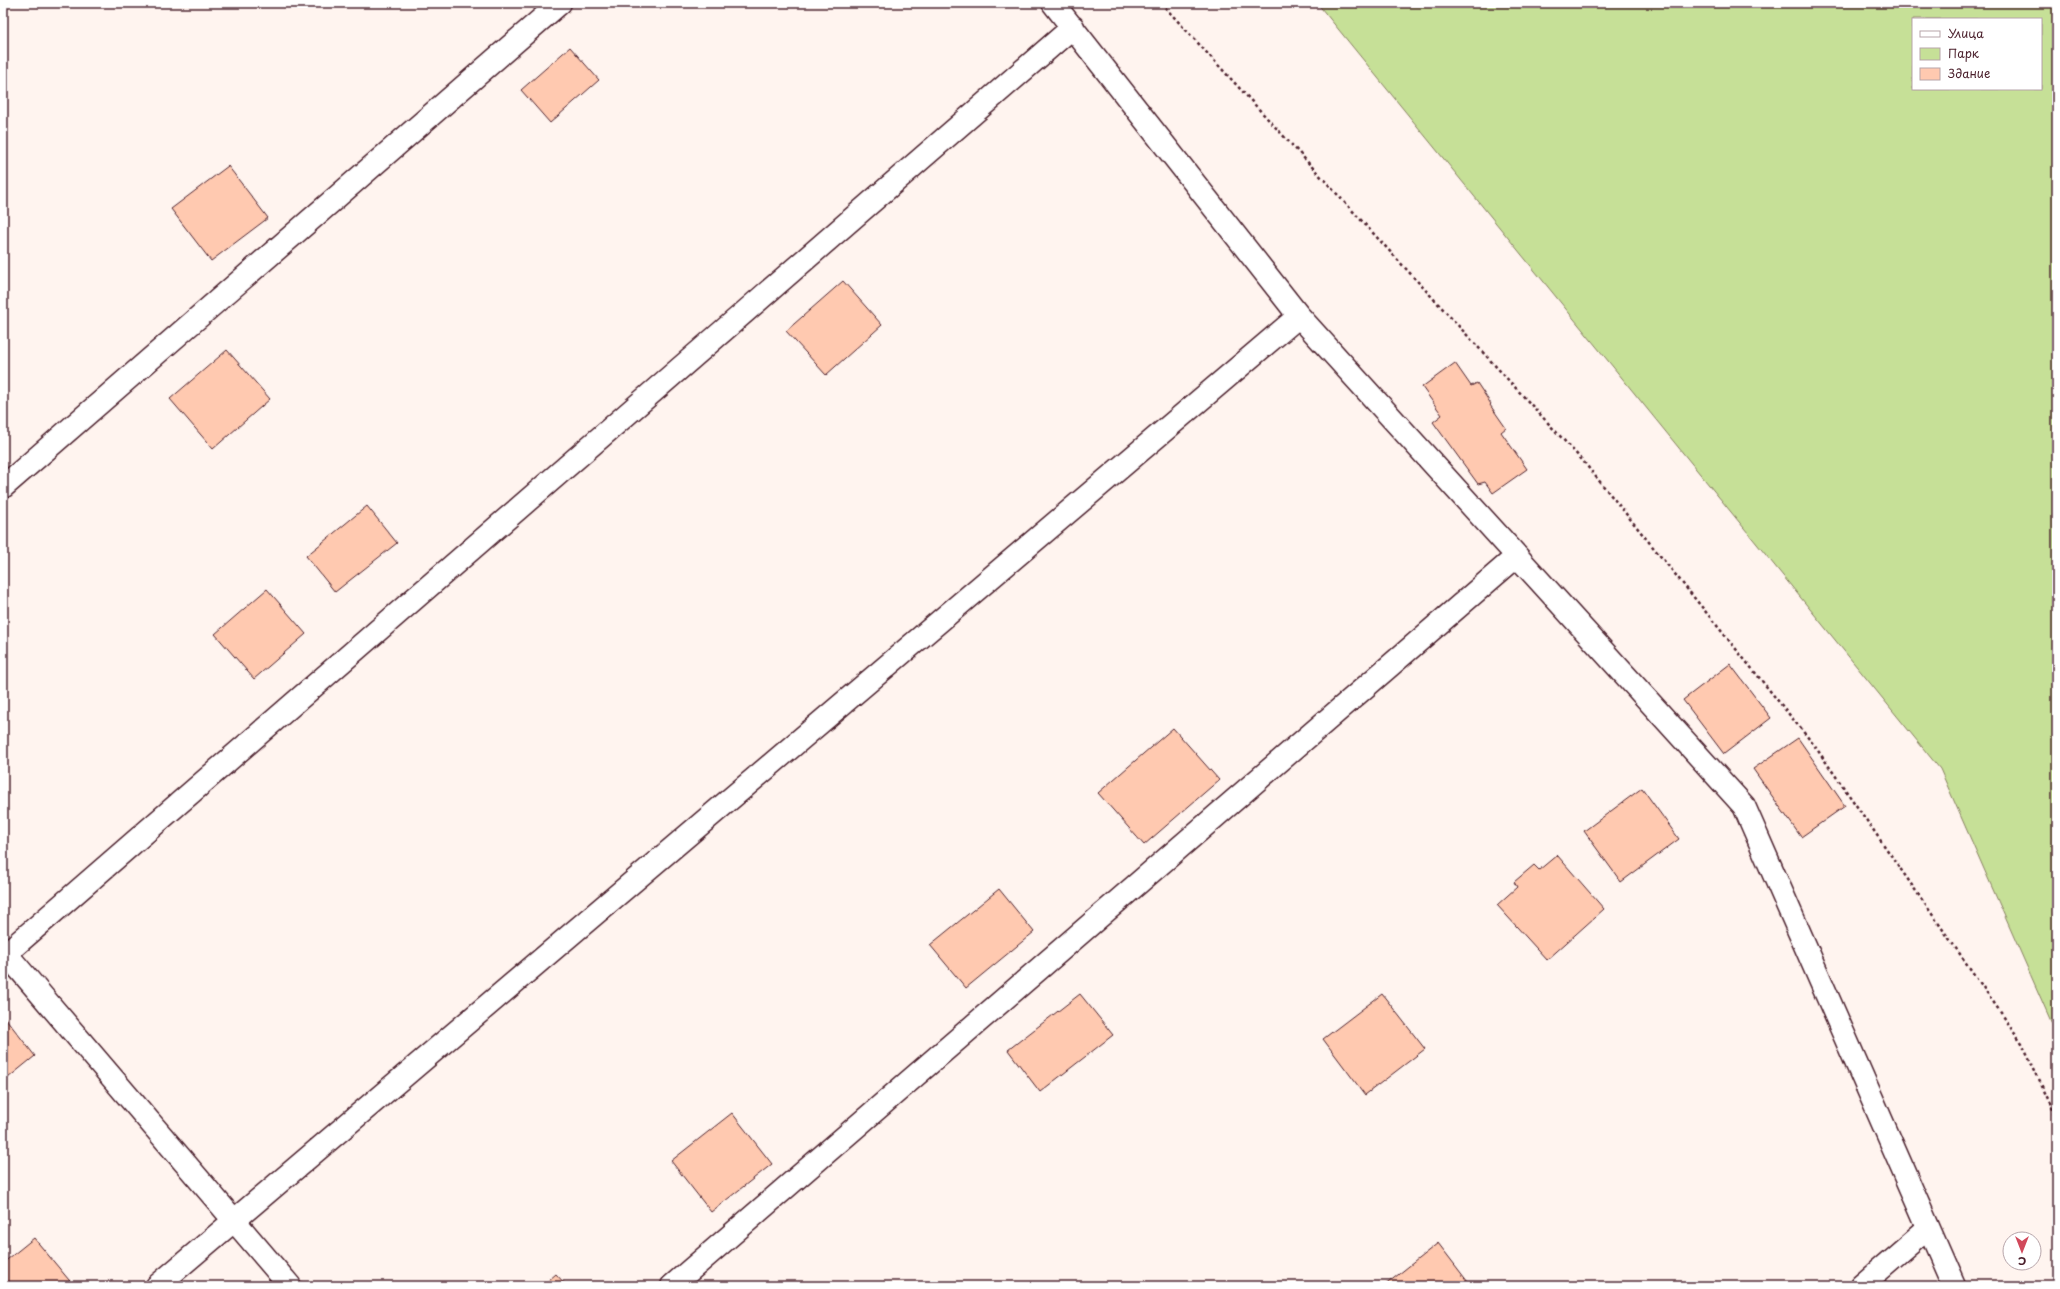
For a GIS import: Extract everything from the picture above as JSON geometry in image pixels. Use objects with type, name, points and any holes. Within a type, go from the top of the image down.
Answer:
[{"type":"lane","points":[[3,487],[560,3]]},
{"type":"lane","points":[[1053,3],[1299,316],[1744,806],[1954,1286]]},
{"type":"lane","points":[[290,1286],[4,953],[1073,27]]},
{"type":"lane","points":[[157,1286],[1299,316]]},
{"type":"lane","points":[[672,1286],[1517,556]]},
{"type":"lane","points":[[1861,1286],[1928,1228]]},
{"type":"path","points":[[1160,3],[1583,461],[1814,745],[2022,1043],[2057,1117]]},
{"type":"green space","points":[[1317,3],[2057,3],[2057,1035],[1940,769]]},
{"type":"building","points":[[570,47],[599,80],[550,123],[521,90]]},
{"type":"building","points":[[228,166],[268,218],[211,261],[171,209]]},
{"type":"building","points":[[843,281],[882,325],[826,375],[786,331]]},
{"type":"building","points":[[227,350],[270,399],[213,449],[170,399]]},
{"type":"building","points":[[1455,363],[1471,386],[1477,383],[1506,428],[1501,432],[1527,469],[1493,493],[1485,482],[1478,484],[1433,422],[1442,415],[1422,387]]},
{"type":"building","points":[[367,506],[397,543],[335,592],[306,556]]},
{"type":"building","points":[[267,589],[306,634],[254,679],[215,634]]},
{"type":"building","points":[[1730,664],[1771,718],[1724,754],[1683,700]]},
{"type":"building","points":[[1173,728],[1219,780],[1144,845],[1098,793]]},
{"type":"building","points":[[1798,738],[1845,806],[1801,837],[1753,769]]},
{"type":"building","points":[[1642,788],[1679,839],[1621,882],[1584,831]]},
{"type":"building","points":[[1557,855],[1604,909],[1547,960],[1497,905],[1517,887],[1514,882],[1534,865],[1539,870]]},
{"type":"building","points":[[999,889],[1034,932],[966,988],[930,945]]},
{"type":"building","points":[[1080,994],[1113,1035],[1040,1092],[1008,1050]]},
{"type":"building","points":[[1382,994],[1425,1049],[1365,1095],[1323,1039]]},
{"type":"building","points":[[3,1015],[35,1056],[3,1082]]},
{"type":"building","points":[[732,1113],[772,1164],[711,1212],[671,1161]]},
{"type":"building","points":[[34,1238],[74,1286],[3,1286],[3,1263]]},
{"type":"building","points":[[1438,1243],[1471,1286],[1384,1286]]},
{"type":"building","points":[[556,1274],[567,1286],[542,1286]]}]
